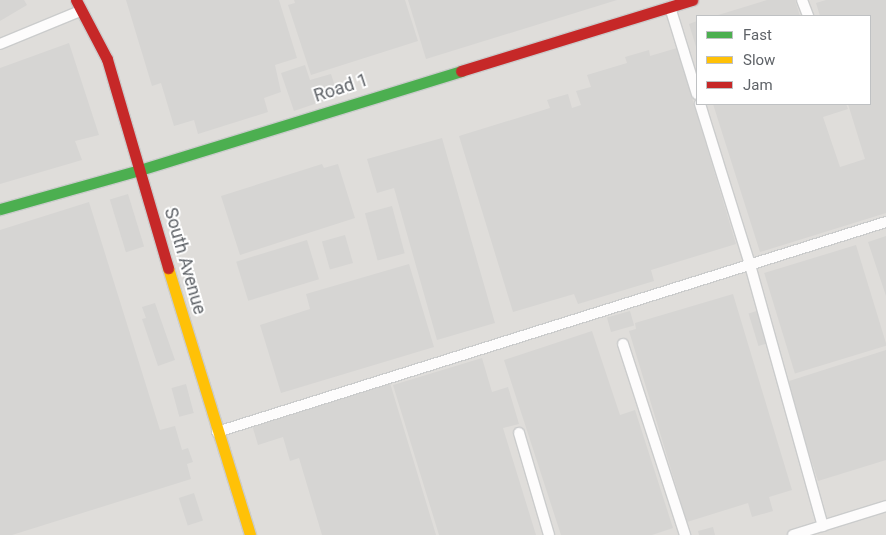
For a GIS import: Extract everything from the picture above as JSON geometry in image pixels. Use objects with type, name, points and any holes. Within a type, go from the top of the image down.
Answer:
[{"type":"street","name":"Road 1","points":[[0,209],[140,170],[692,0]]},
{"type":"street","name":"South Avenue","points":[[79,5],[107,59],[216,432],[250,535]]},
{"type":"lane","points":[[802,0],[808,15]]},
{"type":"lane","points":[[0,44],[79,5]]},
{"type":"lane","points":[[670,6],[696,91]]},
{"type":"lane","points":[[700,105],[750,265],[823,526]]},
{"type":"lane","points":[[216,432],[886,222]]},
{"type":"lane","points":[[623,344],[685,535]]},
{"type":"lane","points":[[519,432],[549,535]]},
{"type":"lane","points":[[793,535],[886,506]]},
{"type":"shaded area","points":[[0,0],[886,0],[886,535],[0,535]]},
{"type":"building","points":[[0,0],[24,0],[27,5],[0,21]]},
{"type":"building","points":[[126,0],[279,0],[297,58],[275,65],[281,92],[264,98],[268,112],[198,134],[194,120],[174,126],[161,83],[152,86]]},
{"type":"building","points":[[294,0],[405,0],[418,41],[311,75],[288,5],[295,3]]},
{"type":"building","points":[[408,0],[617,0],[426,59]]},
{"type":"building","points":[[767,0],[795,0],[800,15],[718,15]]},
{"type":"building","points":[[826,0],[886,0],[886,213],[760,252],[713,105],[846,105],[848,109],[823,117],[840,167],[865,159],[848,105],[871,105],[871,15],[820,15],[816,3]]},
{"type":"building","points":[[696,21],[696,47],[689,24]]},
{"type":"building","points":[[69,43],[99,135],[75,141],[82,160],[0,184],[0,68]]},
{"type":"building","points":[[677,48],[736,244],[651,270],[654,281],[578,304],[574,294],[513,312],[459,136],[550,108],[547,100],[568,94],[572,108],[581,105],[576,91],[591,87],[587,75],[627,63],[625,57],[649,50],[650,56]]},
{"type":"building","points":[[305,65],[310,80],[331,74],[338,96],[294,111],[281,73]]},
{"type":"building","points":[[442,138],[495,323],[437,340],[394,188],[377,193],[367,159]]},
{"type":"building","points":[[322,164],[324,168],[338,164],[355,218],[240,255],[221,196]]},
{"type":"building","points":[[128,194],[144,247],[126,252],[110,200]]},
{"type":"building","points":[[89,202],[160,430],[175,426],[182,450],[188,448],[193,462],[187,464],[191,479],[12,535],[0,535],[0,230]]},
{"type":"building","points":[[392,206],[405,253],[378,261],[365,213]]},
{"type":"building","points":[[345,235],[353,263],[330,269],[322,242]]},
{"type":"building","points":[[886,236],[886,296],[868,242]]},
{"type":"building","points":[[307,240],[319,279],[248,301],[236,262]]},
{"type":"building","points":[[856,245],[886,346],[795,373],[764,273]]},
{"type":"building","points":[[409,264],[434,347],[281,393],[260,325],[310,309],[306,294]]},
{"type":"building","points":[[733,294],[792,490],[769,497],[773,511],[752,517],[748,503],[687,522],[629,331],[636,329],[635,323]]},
{"type":"building","points":[[155,303],[175,360],[158,366],[142,319],[146,318],[142,307]]},
{"type":"building","points":[[760,310],[770,343],[758,346],[749,314]]},
{"type":"building","points":[[630,311],[634,325],[611,332],[607,318]]},
{"type":"building","points":[[592,331],[620,415],[635,410],[673,528],[652,535],[561,535],[504,360]]},
{"type":"building","points":[[886,350],[886,460],[818,481],[786,382]]},
{"type":"building","points":[[482,358],[492,392],[508,387],[519,424],[503,428],[536,535],[439,535],[393,385]]},
{"type":"building","points":[[390,383],[436,535],[322,535],[299,458],[290,461],[283,437],[258,445],[252,425]]},
{"type":"building","points":[[186,384],[194,413],[179,417],[172,388]]},
{"type":"building","points":[[194,493],[203,521],[188,526],[179,498]]},
{"type":"building","points":[[713,527],[715,535],[699,535],[698,531]]},
{"type":"traffic: fast","points":[[0,209],[140,170],[461,71]]},
{"type":"traffic: slow","points":[[168,268],[250,535]]},
{"type":"traffic: jam","points":[[76,0],[107,59],[168,268]]},
{"type":"traffic: jam","points":[[461,71],[692,0]]}]
